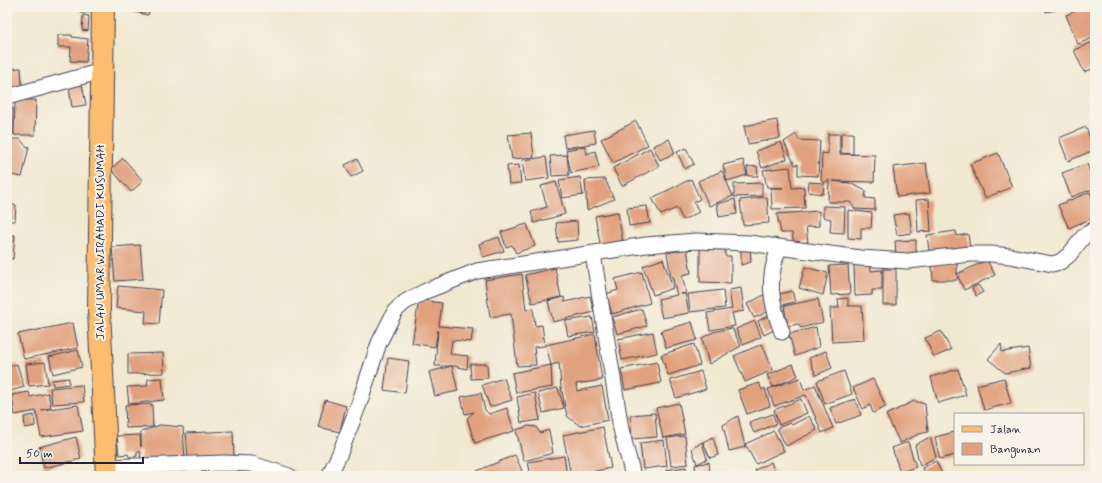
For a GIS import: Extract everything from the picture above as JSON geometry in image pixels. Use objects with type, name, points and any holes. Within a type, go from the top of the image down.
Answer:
[{"type":"main road","name":"JALAN UMAR WIRAHADI KUSUMAH","points":[[103,7],[99,310],[107,471]]},
{"type":"street","points":[[7,97],[102,71]]},
{"type":"street","points":[[330,476],[354,418],[379,343],[395,311],[405,302],[426,291],[477,271],[553,258],[593,254],[646,245],[696,241],[749,243],[860,258],[908,261],[970,254],[992,254],[1052,264],[1060,262],[1069,255],[1084,236],[1095,229]]},
{"type":"street","points":[[779,248],[771,276],[770,288],[772,301],[782,332]]},
{"type":"street","points":[[593,254],[621,429],[633,476]]},
{"type":"street","points":[[107,471],[224,463],[252,464],[289,476]]},
{"type":"building","points":[[80,7],[89,7],[90,12],[81,13]]},
{"type":"building","points":[[122,7],[150,7],[148,15],[121,9]]},
{"type":"building","points":[[1045,7],[1065,7],[1065,8],[1046,12]]},
{"type":"building","points":[[1085,7],[1095,7],[1095,37],[1078,44],[1066,15]]},
{"type":"building","points":[[83,15],[89,16],[88,31],[82,30]]},
{"type":"building","points":[[58,35],[72,35],[72,37],[88,39],[86,62],[70,61],[71,47],[58,47]]},
{"type":"building","points":[[1095,41],[1095,68],[1084,72],[1074,50]]},
{"type":"building","points":[[21,68],[22,86],[7,87],[7,69]]},
{"type":"building","points":[[1095,73],[1095,82],[1092,74]]},
{"type":"building","points":[[81,79],[86,105],[72,107],[68,81]]},
{"type":"building","points":[[15,100],[36,100],[35,135],[14,135]]},
{"type":"building","points":[[7,108],[13,108],[13,134],[7,134]]},
{"type":"building","points":[[777,120],[780,138],[748,144],[744,126]]},
{"type":"building","points":[[636,121],[648,145],[613,163],[601,139]]},
{"type":"building","points":[[1086,127],[1094,150],[1068,161],[1059,138]]},
{"type":"building","points":[[594,130],[596,143],[565,148],[563,135]]},
{"type":"building","points":[[531,133],[534,157],[512,159],[508,135]]},
{"type":"building","points":[[841,133],[853,133],[853,154],[841,153]]},
{"type":"building","points":[[796,134],[799,140],[820,141],[818,176],[798,175],[798,164],[795,165],[784,142]]},
{"type":"building","points":[[828,134],[840,134],[840,154],[875,155],[874,182],[832,181],[850,183],[866,191],[865,198],[875,199],[875,210],[855,209],[850,202],[828,202],[829,180],[824,183],[821,180],[822,153],[828,154]]},
{"type":"building","points":[[9,139],[20,139],[26,146],[29,147],[22,177],[7,174],[7,149]]},
{"type":"building","points":[[669,139],[675,153],[660,160],[653,146]]},
{"type":"building","points":[[781,142],[787,159],[762,168],[756,151]]},
{"type":"building","points":[[585,146],[587,154],[595,151],[599,167],[571,173],[566,150]]},
{"type":"building","points":[[650,148],[659,166],[622,186],[613,168]]},
{"type":"building","points":[[686,148],[694,164],[685,169],[677,152]]},
{"type":"building","points":[[998,153],[1012,187],[985,198],[970,164]]},
{"type":"building","points":[[567,155],[569,175],[552,176],[550,156]]},
{"type":"building","points":[[546,157],[549,178],[525,181],[522,160]]},
{"type":"building","points":[[123,158],[143,181],[131,192],[111,169]]},
{"type":"building","points":[[357,159],[363,171],[351,177],[345,165]]},
{"type":"building","points":[[743,160],[747,175],[727,181],[723,165]]},
{"type":"building","points":[[926,163],[930,193],[897,197],[893,167]]},
{"type":"building","points":[[1087,164],[1095,188],[1071,197],[1062,173]]},
{"type":"building","points":[[519,165],[521,183],[509,184],[507,166]]},
{"type":"building","points":[[757,166],[758,176],[748,176],[747,167]]},
{"type":"building","points":[[790,167],[792,188],[804,187],[805,208],[772,209],[771,188],[783,188],[767,187],[763,170]]},
{"type":"building","points":[[722,171],[733,196],[709,206],[698,181]]},
{"type":"building","points":[[580,177],[583,195],[562,198],[559,180]]},
{"type":"building","points":[[605,179],[614,199],[587,210],[585,180]]},
{"type":"building","points":[[691,179],[700,199],[694,202],[699,212],[683,220],[677,208],[661,215],[652,198]]},
{"type":"building","points":[[556,182],[565,214],[534,223],[531,212],[547,207],[541,186]]},
{"type":"building","points":[[809,182],[824,183],[823,194],[808,192]]},
{"type":"building","points":[[762,183],[762,196],[734,197],[734,184]]},
{"type":"building","points":[[1090,192],[1095,206],[1095,217],[1069,228],[1058,205]]},
{"type":"building","points":[[767,197],[769,223],[743,225],[740,200]]},
{"type":"building","points":[[735,199],[737,214],[719,217],[717,204]]},
{"type":"building","points":[[929,199],[931,231],[918,232],[916,200]]},
{"type":"building","points":[[7,205],[16,205],[15,221],[7,221]]},
{"type":"building","points":[[647,206],[650,223],[629,226],[627,208]]},
{"type":"building","points":[[823,206],[845,207],[844,233],[830,232],[831,219],[823,217]]},
{"type":"building","points":[[848,210],[872,213],[871,228],[861,228],[861,239],[848,238]]},
{"type":"building","points":[[819,211],[819,226],[806,227],[808,242],[794,244],[792,233],[781,233],[777,214]]},
{"type":"building","points":[[618,212],[623,244],[601,248],[595,216]]},
{"type":"building","points":[[909,213],[912,233],[897,235],[893,215]]},
{"type":"building","points":[[577,221],[578,240],[558,242],[556,223]]},
{"type":"building","points":[[527,224],[535,246],[516,253],[512,245],[506,247],[501,232]]},
{"type":"building","points":[[956,231],[957,236],[968,234],[970,249],[930,258],[927,235]]},
{"type":"building","points":[[7,235],[15,235],[13,259],[7,258]]},
{"type":"building","points":[[499,237],[504,251],[483,257],[479,244]]},
{"type":"building","points":[[916,240],[916,256],[896,257],[895,241]]},
{"type":"building","points":[[140,245],[143,279],[115,281],[112,247]]},
{"type":"building","points":[[750,247],[751,262],[741,265],[741,248]]},
{"type":"building","points":[[700,248],[725,249],[725,256],[731,256],[731,283],[700,282]]},
{"type":"building","points":[[687,249],[691,273],[682,275],[686,293],[681,294],[685,294],[689,313],[662,318],[658,299],[677,295],[672,276],[671,277],[667,253]]},
{"type":"building","points":[[663,259],[673,288],[653,295],[643,266]]},
{"type":"building","points":[[987,260],[995,275],[964,290],[957,274]]},
{"type":"building","points":[[870,264],[871,271],[882,270],[882,290],[872,290],[872,295],[855,296],[854,265]]},
{"type":"building","points":[[932,264],[957,264],[957,280],[933,280]]},
{"type":"building","points":[[848,265],[850,294],[831,295],[829,266]]},
{"type":"building","points":[[805,267],[828,273],[823,295],[799,288]]},
{"type":"building","points":[[555,268],[561,297],[532,303],[525,275]]},
{"type":"building","points":[[883,269],[896,269],[896,305],[883,305]]},
{"type":"building","points":[[642,272],[650,303],[612,314],[606,294],[618,290],[615,279]]},
{"type":"building","points":[[522,274],[526,310],[533,308],[535,326],[542,325],[545,346],[534,347],[536,365],[517,366],[511,314],[490,317],[485,280]]},
{"type":"building","points":[[978,285],[983,292],[976,296],[972,288]]},
{"type":"building","points":[[118,286],[162,290],[159,324],[145,323],[146,311],[116,308]]},
{"type":"building","points":[[741,288],[744,311],[732,313],[735,326],[710,330],[707,313],[732,309],[729,290]]},
{"type":"building","points":[[723,290],[725,308],[690,312],[688,294]]},
{"type":"building","points":[[792,291],[795,302],[777,306],[775,295]]},
{"type":"building","points":[[764,295],[771,310],[754,318],[747,304]]},
{"type":"building","points":[[590,296],[594,312],[553,322],[548,301],[564,297],[565,302]]},
{"type":"building","points":[[848,298],[848,306],[862,306],[864,340],[832,342],[830,308],[839,308],[838,299]]},
{"type":"building","points":[[818,299],[823,322],[801,328],[798,324],[788,326],[784,306]]},
{"type":"building","points":[[419,300],[442,303],[439,326],[473,329],[471,342],[452,340],[450,354],[468,356],[467,369],[454,366],[435,366],[438,330],[435,347],[412,343]]},
{"type":"building","points":[[642,309],[647,326],[617,334],[612,317]]},
{"type":"building","points":[[770,315],[776,329],[764,335],[758,321]]},
{"type":"building","points":[[592,317],[595,332],[568,336],[565,321]]},
{"type":"building","points":[[755,321],[761,337],[743,345],[736,329]]},
{"type":"building","points":[[692,322],[697,340],[666,348],[661,331]]},
{"type":"building","points":[[73,323],[78,348],[24,359],[18,334]]},
{"type":"building","points":[[816,327],[819,347],[795,356],[789,334]]},
{"type":"building","points":[[732,328],[741,346],[709,364],[702,338],[713,332]]},
{"type":"building","points":[[941,331],[951,350],[934,357],[925,338]]},
{"type":"building","points":[[653,332],[657,353],[622,360],[618,339]]},
{"type":"building","points":[[595,334],[602,380],[576,384],[577,391],[602,386],[608,420],[580,426],[567,416],[561,387],[559,363],[551,365],[546,345]]},
{"type":"building","points":[[694,344],[700,365],[668,375],[661,355]]},
{"type":"building","points":[[762,344],[773,370],[745,382],[734,356]]},
{"type":"building","points":[[1001,344],[1002,352],[1028,348],[1031,368],[1005,373],[988,359]]},
{"type":"building","points":[[78,350],[82,367],[53,374],[49,357]]},
{"type":"building","points":[[826,351],[832,368],[816,375],[809,358]]},
{"type":"building","points":[[163,353],[164,373],[128,374],[128,354]]},
{"type":"building","points":[[388,358],[409,361],[405,393],[384,390]]},
{"type":"building","points":[[45,362],[48,384],[29,386],[26,364]]},
{"type":"building","points":[[657,362],[661,383],[625,390],[621,369]]},
{"type":"building","points":[[17,364],[24,387],[7,392],[7,367]]},
{"type":"building","points":[[470,364],[487,364],[488,378],[471,379]]},
{"type":"building","points":[[793,364],[798,376],[773,387],[767,375]]},
{"type":"building","points":[[551,365],[552,387],[516,393],[512,373]]},
{"type":"building","points":[[452,366],[458,391],[435,396],[429,372]]},
{"type":"building","points":[[958,369],[966,395],[938,403],[931,377]]},
{"type":"building","points":[[701,371],[706,389],[676,398],[670,380]]},
{"type":"building","points":[[844,371],[852,394],[825,404],[817,381]]},
{"type":"building","points":[[69,378],[69,384],[53,386],[52,380]]},
{"type":"building","points":[[162,378],[164,400],[129,404],[127,387],[147,386],[148,379]]},
{"type":"building","points":[[504,378],[512,400],[490,407],[482,385]]},
{"type":"building","points":[[800,378],[804,390],[815,385],[833,428],[822,433],[806,395],[774,406],[768,389]]},
{"type":"building","points":[[1004,378],[1011,403],[984,410],[977,385]]},
{"type":"building","points":[[873,379],[886,407],[873,413],[870,405],[863,409],[853,388]]},
{"type":"building","points":[[759,383],[762,390],[765,388],[770,406],[747,414],[738,390]]},
{"type":"building","points":[[82,385],[84,402],[52,404],[50,388]]},
{"type":"building","points":[[558,388],[564,408],[543,413],[538,393]]},
{"type":"building","points":[[29,392],[30,397],[48,393],[51,408],[41,410],[78,405],[83,431],[41,437],[36,411],[15,415],[12,395]]},
{"type":"building","points":[[481,393],[485,410],[489,414],[507,408],[514,431],[475,443],[467,418],[474,412],[465,414],[461,397]]},
{"type":"building","points":[[535,393],[540,420],[521,423],[517,397]]},
{"type":"building","points":[[801,399],[807,413],[779,425],[774,410]]},
{"type":"building","points":[[855,399],[861,415],[836,424],[830,408]]},
{"type":"building","points":[[325,400],[346,406],[340,432],[318,427]]},
{"type":"building","points":[[914,401],[925,404],[928,432],[919,434],[900,443],[886,415]]},
{"type":"building","points":[[679,403],[685,434],[663,438],[656,408]]},
{"type":"building","points":[[152,404],[153,427],[126,428],[125,405]]},
{"type":"building","points":[[655,413],[657,437],[632,439],[630,415]]},
{"type":"building","points":[[773,414],[776,424],[754,433],[749,422]]},
{"type":"building","points":[[34,415],[35,426],[25,428],[24,417]]},
{"type":"building","points":[[738,416],[745,447],[729,451],[723,425]]},
{"type":"building","points":[[809,416],[817,430],[786,446],[777,428],[790,423],[792,425]]},
{"type":"building","points":[[160,425],[183,427],[185,460],[140,460],[141,452],[137,452],[137,456],[129,457],[128,454],[119,455],[117,436],[140,435],[141,447],[141,432]]},
{"type":"building","points":[[529,426],[536,427],[540,433],[549,430],[553,453],[524,461],[516,430]]},
{"type":"building","points":[[603,427],[611,468],[571,476],[563,435]]},
{"type":"building","points":[[233,431],[234,457],[188,459],[186,433]]},
{"type":"building","points":[[774,431],[784,451],[756,464],[745,444]]},
{"type":"building","points":[[954,432],[954,455],[940,459],[935,437]]},
{"type":"building","points":[[685,436],[688,464],[671,466],[667,438]]},
{"type":"building","points":[[76,437],[81,459],[44,468],[39,447]]},
{"type":"building","points":[[713,437],[718,455],[710,458],[703,442]]},
{"type":"building","points":[[930,437],[936,457],[920,466],[915,445]]},
{"type":"building","points":[[664,440],[667,466],[643,469],[640,443]]},
{"type":"building","points":[[702,442],[707,459],[697,464],[692,449]]},
{"type":"building","points":[[908,442],[916,467],[900,472],[892,448]]},
{"type":"building","points":[[515,455],[522,471],[510,476],[479,476],[477,471]]},
{"type":"building","points":[[564,456],[567,476],[531,476],[528,462]]},
{"type":"building","points":[[936,461],[943,476],[925,476],[922,468]]},
{"type":"building","points":[[709,462],[710,473],[696,476],[695,465]]},
{"type":"building","points":[[771,462],[776,476],[758,476],[755,470]]},
{"type":"building","points":[[686,467],[687,476],[667,476],[666,470]]},
{"type":"building","points":[[721,471],[723,476],[708,476]]},
{"type":"building","points":[[963,472],[965,476],[956,476]]},
{"type":"building","points":[[179,473],[201,475],[201,476],[179,476]]}]
